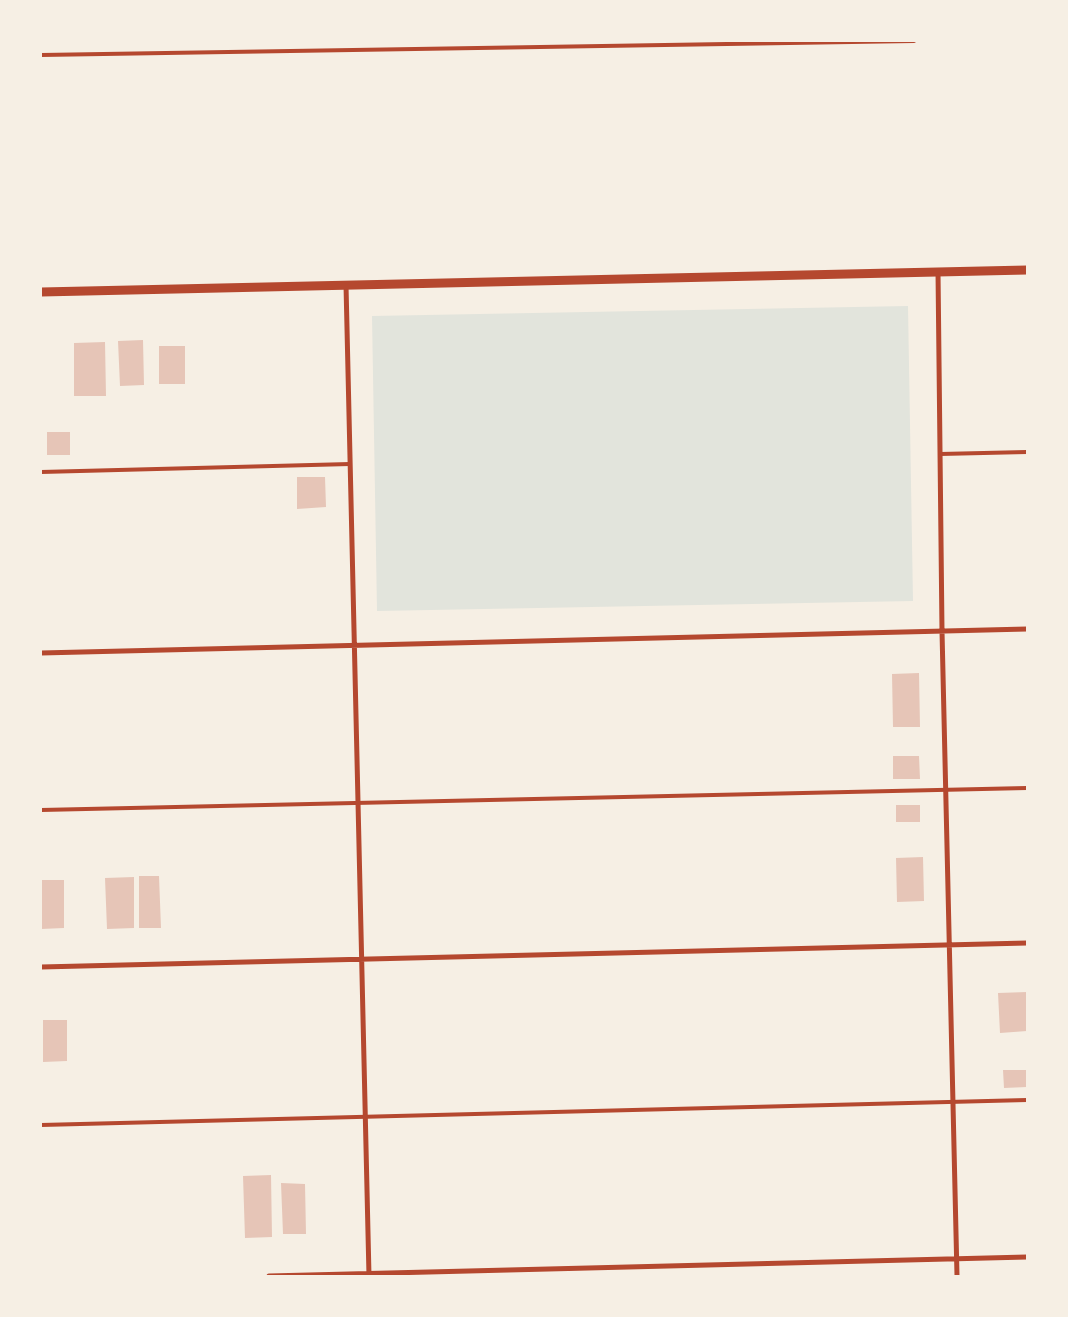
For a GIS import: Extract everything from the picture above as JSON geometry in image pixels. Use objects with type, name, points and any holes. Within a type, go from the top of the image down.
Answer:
[{"type":"street","points":[[41,292],[1027,270]]},
{"type":"street","points":[[938,271],[942,631],[957,1276]]},
{"type":"street","points":[[346,285],[369,1274]]},
{"type":"street","points":[[41,653],[1027,629]]},
{"type":"street","points":[[41,967],[1027,943]]},
{"type":"street","points":[[269,1276],[1027,1257]]},
{"type":"lane","points":[[41,55],[914,41]]},
{"type":"lane","points":[[940,454],[1027,452]]},
{"type":"lane","points":[[41,472],[350,464]]},
{"type":"lane","points":[[41,810],[1027,788]]},
{"type":"lane","points":[[41,1125],[1027,1100]]},
{"type":"shaded area","points":[[908,306],[913,601],[377,611],[372,316]]},
{"type":"building","points":[[143,340],[144,385],[120,386],[118,341]]},
{"type":"building","points":[[105,342],[106,396],[74,396],[74,343]]},
{"type":"building","points":[[159,346],[185,346],[185,384],[159,384]]},
{"type":"building","points":[[47,432],[70,432],[70,455],[47,455]]},
{"type":"building","points":[[297,477],[325,477],[326,507],[297,509]]},
{"type":"building","points":[[919,673],[920,727],[893,727],[892,674]]},
{"type":"building","points":[[893,756],[919,756],[920,779],[893,779]]},
{"type":"building","points":[[896,805],[920,805],[920,822],[896,822]]},
{"type":"building","points":[[923,857],[924,901],[897,902],[896,858]]},
{"type":"building","points":[[139,876],[159,876],[161,928],[139,928]]},
{"type":"building","points":[[134,877],[134,928],[107,929],[105,878]]},
{"type":"building","points":[[41,880],[64,880],[64,928],[41,929]]},
{"type":"building","points":[[1027,992],[1027,1031],[1000,1033],[998,993]]},
{"type":"building","points":[[43,1020],[67,1020],[67,1061],[43,1062]]},
{"type":"building","points":[[1003,1070],[1027,1070],[1027,1087],[1004,1088]]},
{"type":"building","points":[[271,1175],[272,1237],[245,1238],[243,1176]]},
{"type":"building","points":[[281,1183],[305,1184],[306,1234],[283,1234]]}]
